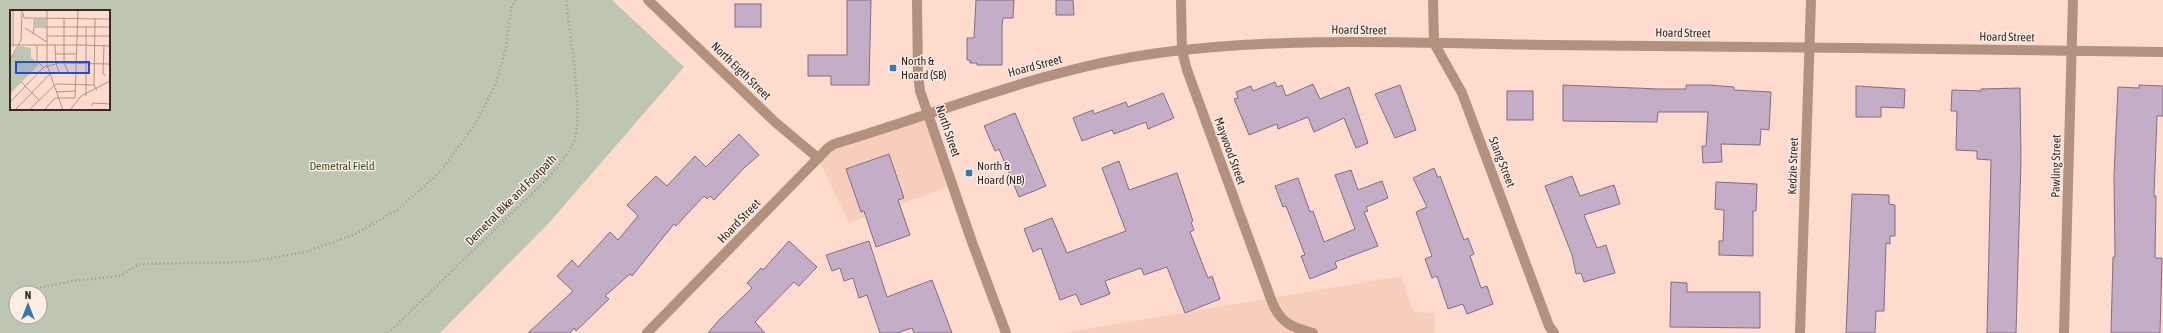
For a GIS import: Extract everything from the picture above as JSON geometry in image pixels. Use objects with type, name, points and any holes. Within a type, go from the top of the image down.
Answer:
[{"type":"street","name":"North Eigth Street","points":[[648,0],[775,122],[818,158]]},
{"type":"street","name":"North Street","points":[[917,0],[918,74],[920,91],[972,242],[1006,333]]},
{"type":"street","name":"Maywood Street","points":[[1181,0],[1182,51],[1194,90],[1274,307],[1283,322],[1293,328],[1313,333]]},
{"type":"street","name":"Stang Street","points":[[1433,0],[1434,43],[1462,93],[1549,326],[1554,333]]},
{"type":"street","name":"Kedzie Street","points":[[1800,333],[1811,0]]},
{"type":"street","name":"Pawling Street","points":[[2064,333],[2073,0]]},
{"type":"street","name":"Hoard Street","points":[[647,333],[818,158],[834,144],[895,127],[975,97],[1094,64],[1182,51],[1282,42],[2163,52]]},
{"type":"path","points":[[48,286],[73,281],[120,276],[139,264],[248,262],[305,252],[354,235],[397,210],[440,172],[474,126],[496,84],[506,48],[511,8],[515,0]]},
{"type":"path","name":"Demetral Bike and Footpath","points":[[388,333],[546,180],[564,160],[575,139],[578,110],[566,0]]},
{"type":"shaded area","points":[[928,114],[953,185],[849,223],[818,158],[828,148]]},
{"type":"shaded area","points":[[1401,276],[1413,312],[1435,313],[1435,333],[1063,333]]},
{"type":"green space","name":"Demetral Field","points":[[0,0],[612,0],[684,67],[548,224],[440,333],[0,333]]},
{"type":"building","points":[[847,0],[871,0],[869,85],[831,85],[831,76],[808,76],[808,55],[847,55]]},
{"type":"building","points":[[976,0],[1014,0],[1013,18],[1003,18],[1002,65],[977,65],[977,63],[970,63],[970,60],[967,60],[967,38],[974,38]]},
{"type":"building","points":[[1056,0],[1073,0],[1074,15],[1056,15]]},
{"type":"building","points":[[735,4],[761,4],[761,27],[735,27]]},
{"type":"building","points":[[1275,82],[1277,87],[1282,85],[1286,96],[1313,84],[1320,99],[1349,87],[1368,143],[1356,148],[1344,118],[1314,132],[1308,117],[1278,129],[1277,124],[1249,135],[1234,99],[1238,98],[1236,92],[1251,86],[1253,91]]},
{"type":"building","points":[[1400,85],[1416,130],[1395,138],[1375,94]]},
{"type":"building","points":[[1563,85],[1686,89],[1686,85],[1709,85],[1734,87],[1734,90],[1771,92],[1769,130],[1761,129],[1760,145],[1721,144],[1722,162],[1703,163],[1702,146],[1706,146],[1708,112],[1658,112],[1657,122],[1563,121]]},
{"type":"building","points":[[2139,85],[2163,86],[2163,116],[2157,116],[2154,196],[2156,196],[2155,258],[2162,258],[2160,333],[2111,333],[2113,257],[2115,257],[2114,176],[2118,87],[2139,88]]},
{"type":"building","points":[[1856,86],[1905,89],[1904,108],[1881,107],[1881,117],[1856,117]]},
{"type":"building","points":[[2020,88],[2021,160],[2016,333],[1987,333],[1991,160],[1977,159],[1977,151],[1956,150],[1957,111],[1951,111],[1952,90],[1981,91],[1981,89]]},
{"type":"building","points":[[1507,91],[1533,91],[1533,120],[1507,120]]},
{"type":"building","points":[[1163,93],[1174,118],[1148,129],[1146,122],[1114,134],[1112,130],[1082,141],[1073,118],[1093,110],[1094,114],[1126,102],[1128,107]]},
{"type":"building","points":[[1015,113],[1046,186],[1019,197],[999,149],[995,151],[984,126]]},
{"type":"building","points":[[739,134],[759,155],[744,168],[714,200],[710,196],[707,199],[704,196],[676,226],[674,224],[632,276],[630,274],[605,296],[609,299],[576,331],[574,328],[570,333],[528,333],[573,291],[557,276],[572,260],[578,267],[610,232],[618,240],[638,216],[627,205],[656,176],[667,186],[695,156],[706,167]]},
{"type":"building","points":[[889,154],[904,198],[898,200],[910,235],[876,247],[864,211],[861,212],[846,169]]},
{"type":"building","points":[[1119,161],[1129,190],[1177,173],[1193,221],[1191,222],[1194,230],[1190,232],[1208,278],[1212,276],[1220,299],[1185,313],[1167,267],[1144,275],[1141,268],[1105,281],[1110,294],[1081,305],[1076,294],[1060,300],[1041,248],[1033,252],[1024,229],[1052,218],[1067,253],[1126,231],[1102,168]]},
{"type":"building","points":[[1434,168],[1438,178],[1440,176],[1464,240],[1468,238],[1474,254],[1470,256],[1481,288],[1487,286],[1493,304],[1467,314],[1463,304],[1448,309],[1437,276],[1432,278],[1425,259],[1432,256],[1416,212],[1427,207],[1413,178]]},
{"type":"building","points":[[1351,170],[1358,190],[1382,181],[1388,198],[1366,207],[1368,211],[1364,212],[1378,246],[1335,262],[1337,268],[1310,279],[1301,256],[1305,255],[1286,206],[1283,207],[1275,186],[1298,178],[1310,212],[1313,211],[1324,242],[1355,229],[1335,175]]},
{"type":"building","points":[[1572,176],[1580,196],[1614,185],[1620,204],[1584,215],[1597,248],[1606,245],[1615,273],[1584,282],[1581,273],[1576,274],[1572,255],[1545,186]]},
{"type":"building","points":[[1716,182],[1757,184],[1756,211],[1753,211],[1753,256],[1719,255],[1719,241],[1723,241],[1724,210],[1715,209]]},
{"type":"building","points":[[1852,194],[1889,195],[1889,204],[1895,205],[1895,236],[1890,236],[1890,244],[1886,243],[1884,311],[1876,311],[1875,333],[1846,333]]},
{"type":"building","points":[[789,241],[817,267],[799,286],[794,282],[755,322],[765,333],[708,333],[719,320],[752,288],[747,283],[761,268],[763,270]]},
{"type":"building","points":[[869,241],[887,297],[932,280],[952,333],[914,333],[912,328],[897,333],[880,333],[867,295],[859,298],[853,278],[844,281],[840,268],[832,271],[826,255]]},
{"type":"building","points":[[1671,282],[1687,283],[1687,292],[1760,292],[1760,328],[1670,327]]},
{"type":"place","name":"North & Hoard (SB)","points":[[893,68]]},
{"type":"place","name":"North & Hoard (NB)","points":[[969,173]]}]
